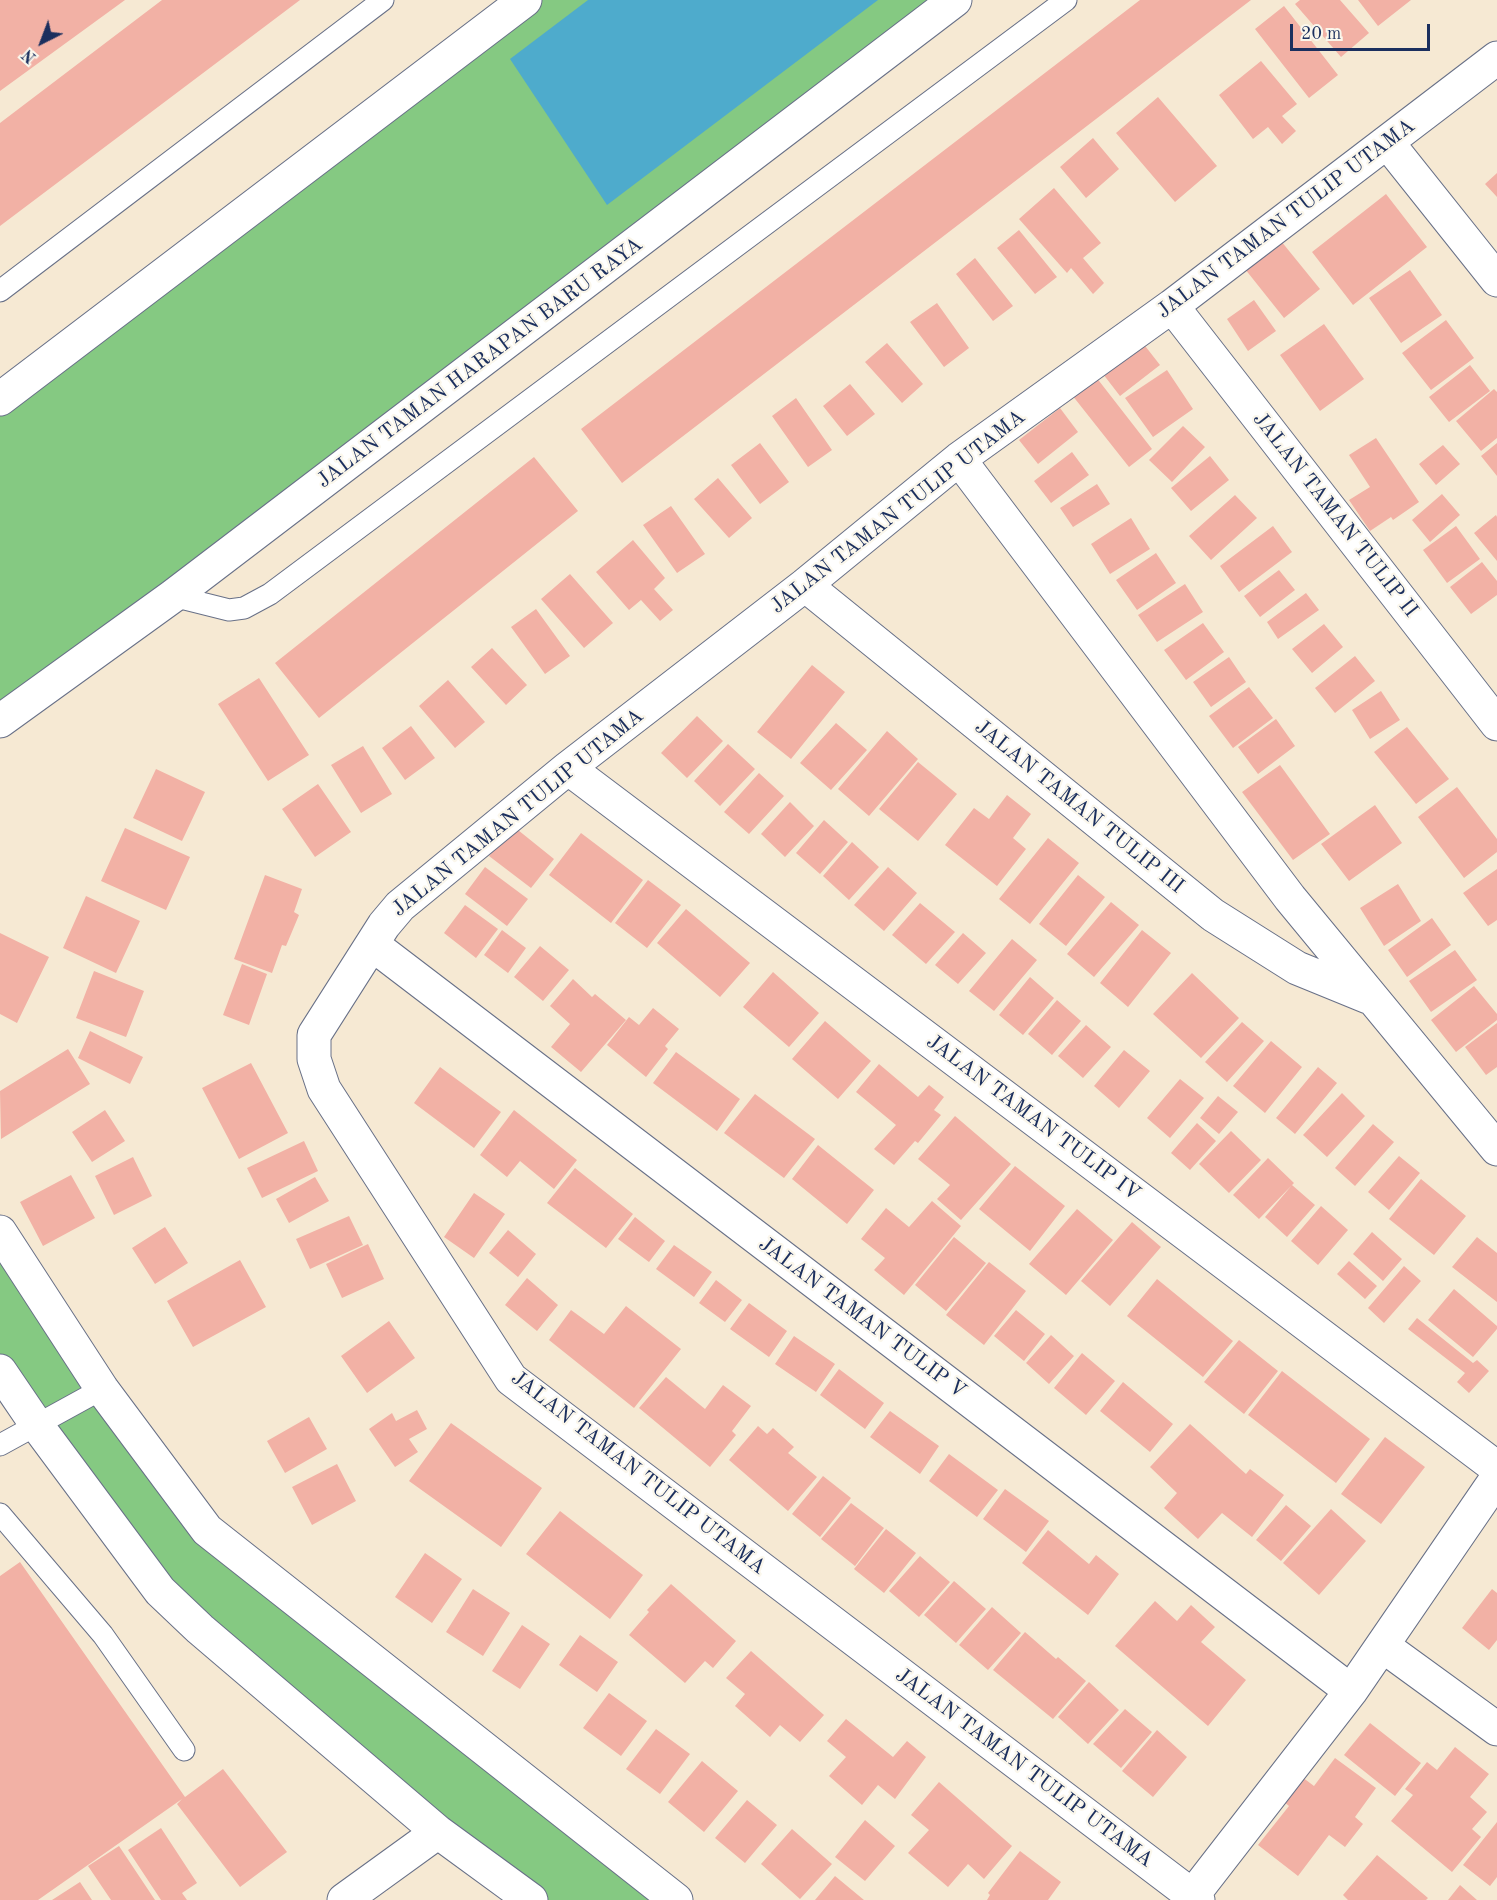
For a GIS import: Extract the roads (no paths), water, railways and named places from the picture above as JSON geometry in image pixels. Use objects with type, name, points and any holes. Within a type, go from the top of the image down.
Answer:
[{"type":"street","points":[[0,399],[525,0]]},
{"type":"street","name":"JALAN TAMAN HARAPAN BARU RAYA","points":[[0,721],[173,596],[956,0]]},
{"type":"street","name":"JALAN TAMAN TULIP UTAMA","points":[[1193,1899],[511,1379],[324,1089],[314,1059],[314,1035],[373,945],[384,924],[400,906],[568,768],[805,585],[959,459],[1172,306],[1497,58]]},
{"type":"street","points":[[1387,142],[1497,280]]},
{"type":"street","name":"JALAN TAMAN TULIP II","points":[[1172,306],[1497,724]]},
{"type":"street","name":"JALAN TAMAN TULIP III","points":[[959,459],[1290,898],[1497,1149]]},
{"type":"street","name":"JALAN TAMAN TULIP III","points":[[805,585],[1213,915],[1297,968],[1372,999]]},
{"type":"street","name":"JALAN TAMAN TULIP IV","points":[[568,768],[1497,1468]]},
{"type":"street","name":"JALAN TAMAN TULIP V","points":[[373,945],[1351,1691]]},
{"type":"street","points":[[0,1232],[102,1389],[207,1530],[676,1900]]},
{"type":"street","points":[[0,1371],[36,1424],[160,1591],[200,1629],[438,1832],[531,1900]]},
{"type":"street","points":[[1193,1899],[1351,1691],[1497,1478]]},
{"type":"street","points":[[1383,1646],[1497,1729]]},
{"type":"street","points":[[344,1900],[438,1832]]},
{"type":"lane","points":[[0,291],[383,0]]},
{"type":"lane","points":[[173,596],[229,610],[244,608],[270,594],[1066,0]]},
{"type":"lane","points":[[0,1444],[102,1389]]},
{"type":"lane","points":[[0,1514],[103,1635],[184,1750]]},
{"type":"water","points":[[588,0],[878,0],[607,205],[510,59]]}]
